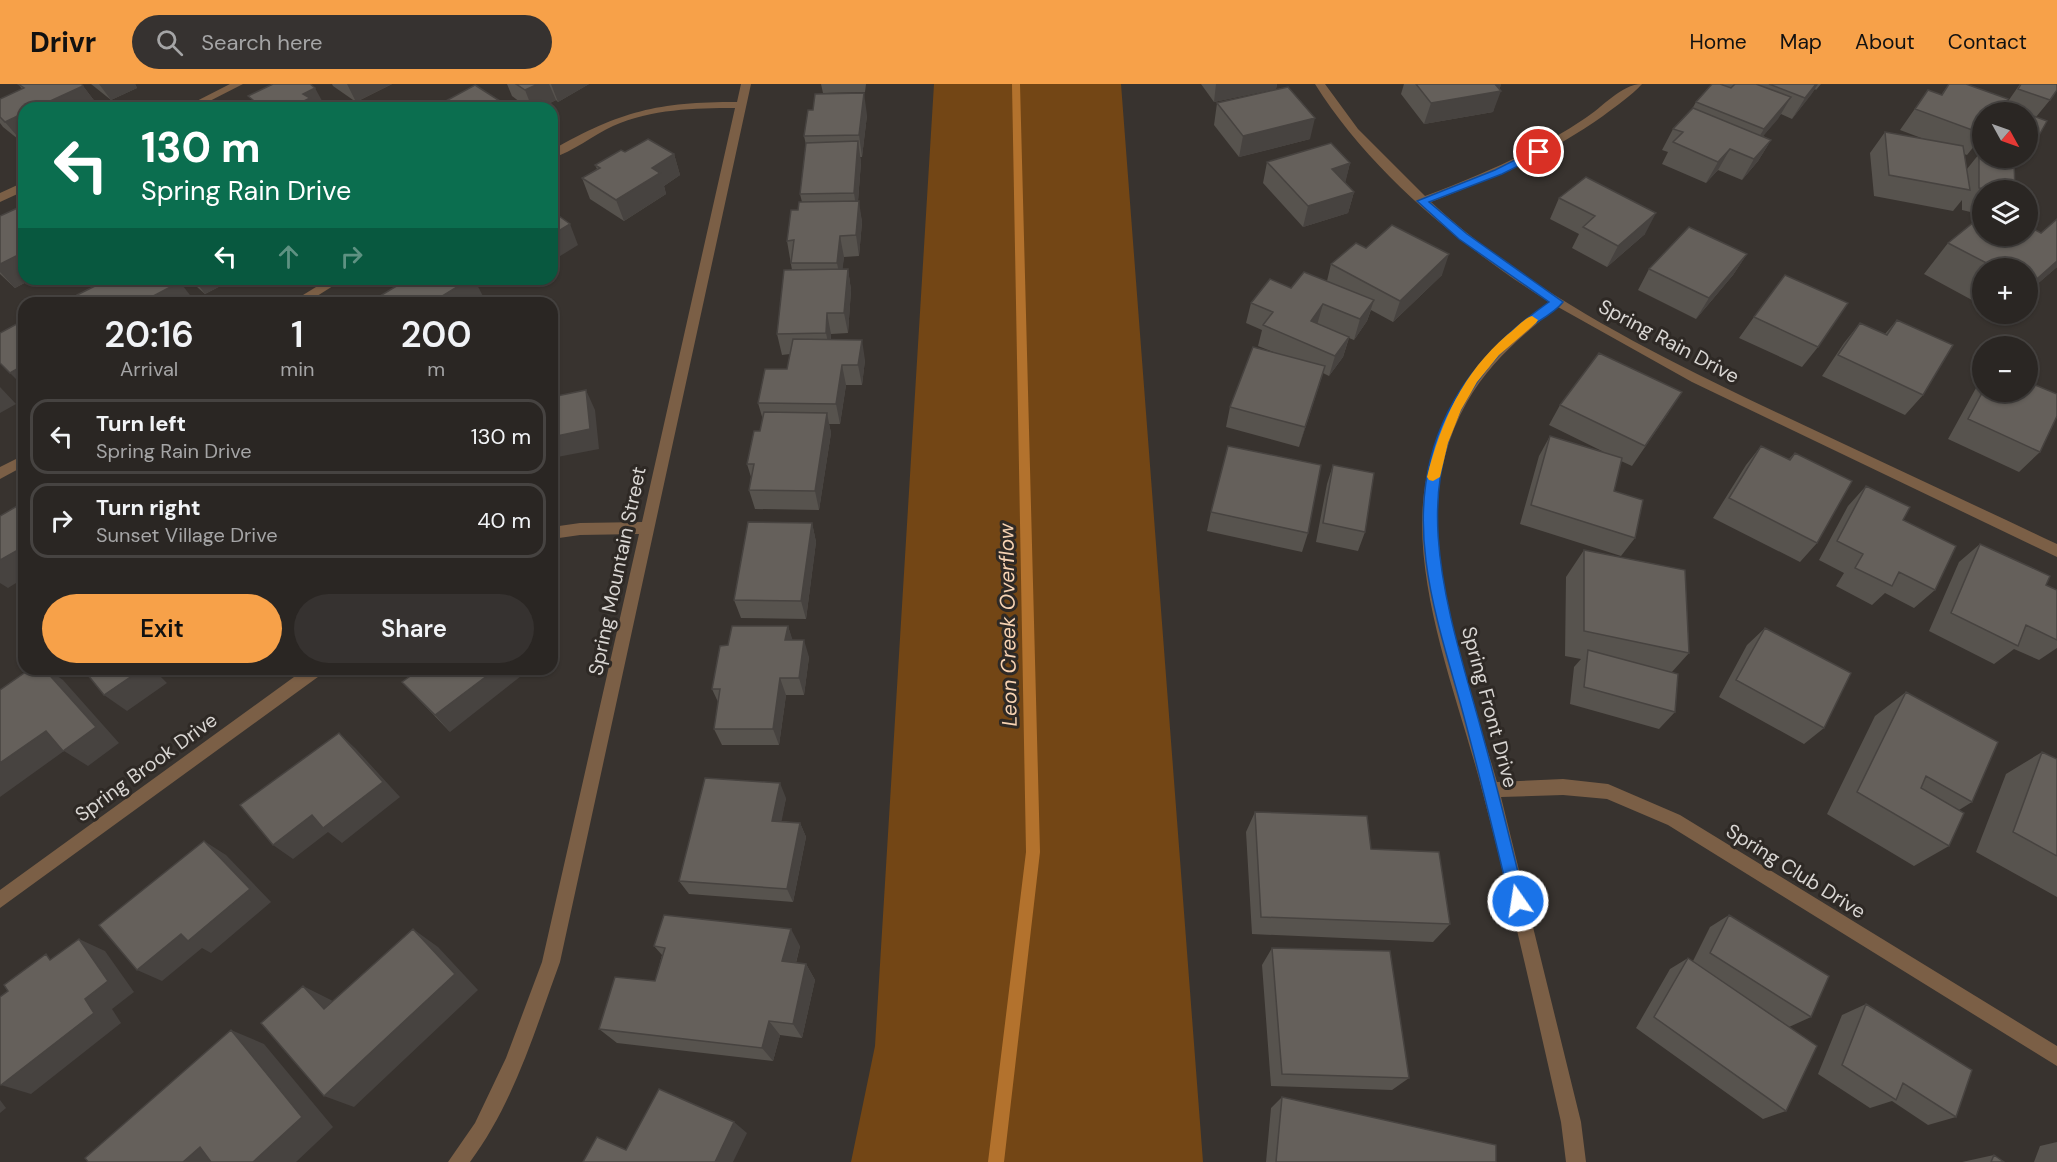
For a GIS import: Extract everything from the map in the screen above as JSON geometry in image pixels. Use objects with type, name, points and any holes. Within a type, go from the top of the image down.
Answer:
[{"type":"street","points":[[200,102],[238,84]]},
{"type":"street","name":"Spring Mountain Street","points":[[458,1162],[482,1130],[514,1062],[551,962],[746,84]]},
{"type":"street","name":"Spring Rain Drive","points":[[1320,84],[1359,138],[1422,201],[1463,236],[1557,302],[1622,341],[1703,383],[2057,551]]},
{"type":"street","points":[[1422,201],[1498,172],[1559,141],[1611,107],[1637,84]]},
{"type":"street","points":[[558,152],[591,133],[629,116],[697,105],[741,105]]},
{"type":"street","points":[[0,198],[18,189]]},
{"type":"street","points":[[306,297],[328,285]]},
{"type":"street","name":"Spring Front Drive","points":[[1557,302],[1520,329],[1494,352],[1473,379],[1455,409],[1442,443],[1433,479],[1430,518],[1432,560],[1440,605],[1491,790],[1571,1122],[1576,1162]]},
{"type":"street","points":[[0,474],[18,464]]},
{"type":"street","points":[[558,532],[580,529],[647,528]]},
{"type":"street","name":"Spring Brook Drive","points":[[0,900],[308,675]]},
{"type":"street","name":"Spring Club Drive","points":[[1491,790],[1563,787],[1608,792],[1674,820],[2057,1057]]},
{"type":"shaded area","points":[[934,84],[1121,84],[1203,1162],[851,1162],[875,1046]]},
{"type":"building","points":[[18,84],[81,84],[83,86],[48,102],[18,102],[18,116],[5,122],[0,117],[0,99],[24,88]]},
{"type":"building","points":[[273,84],[310,84],[315,88],[303,94],[310,98],[302,102],[249,102],[253,100],[248,96]]},
{"type":"building","points":[[516,84],[538,84],[525,90]]},
{"type":"building","points":[[1416,84],[1495,84],[1501,91],[1431,103]]},
{"type":"building","points":[[1712,84],[1731,88],[1735,84],[1756,84],[1791,97],[1764,129],[1696,102]]},
{"type":"building","points":[[1769,84],[1816,84],[1805,98]]},
{"type":"building","points":[[1949,84],[1966,84],[2008,99],[2006,102],[1972,102],[1972,130],[1915,109],[1928,90],[1942,95]]},
{"type":"building","points":[[2021,84],[2057,84],[2057,90],[2050,100],[2018,89]]},
{"type":"building","points":[[475,85],[501,102],[444,102]]},
{"type":"building","points":[[1288,87],[1315,118],[1243,136],[1217,103]]},
{"type":"building","points":[[864,93],[859,135],[804,136],[808,110],[813,110],[815,94]]},
{"type":"building","points":[[1693,108],[1771,140],[1754,159],[1730,149],[1718,162],[1673,142],[1683,132],[1673,129]]},
{"type":"building","points":[[2038,118],[2047,121],[2038,137]]},
{"type":"building","points":[[1885,132],[1963,146],[1970,190],[1889,175]]},
{"type":"building","points":[[648,139],[674,154],[652,168],[660,173],[616,200],[582,178],[600,168],[595,165],[621,150],[625,152]]},
{"type":"building","points":[[858,141],[854,193],[800,194],[806,143]]},
{"type":"building","points":[[1331,143],[1350,163],[1332,169],[1354,192],[1308,206],[1267,162]]},
{"type":"building","points":[[1979,168],[2014,168],[2015,180],[1979,180]]},
{"type":"building","points":[[1586,177],[1656,213],[1618,246],[1583,227],[1595,216],[1559,198]]},
{"type":"building","points":[[859,201],[856,235],[840,236],[837,263],[791,263],[794,240],[787,241],[791,210],[798,210],[799,202]]},
{"type":"building","points":[[18,208],[18,255],[0,264],[0,216]]},
{"type":"building","points":[[558,215],[570,224],[558,231]]},
{"type":"building","points":[[2057,219],[2057,261],[2038,278],[2038,258],[1977,258],[1948,243],[1972,224],[1972,246],[2038,246],[2038,231],[2041,233]]},
{"type":"building","points":[[1392,225],[1449,254],[1400,301],[1331,264],[1356,243],[1366,248]]},
{"type":"building","points":[[1689,227],[1747,254],[1709,298],[1649,269]]},
{"type":"building","points":[[848,269],[844,313],[827,313],[826,333],[777,334],[784,270]]},
{"type":"building","points":[[1304,272],[1374,300],[1360,319],[1323,304],[1311,321],[1349,337],[1335,356],[1263,325],[1273,312],[1251,303],[1270,279],[1291,288]]},
{"type":"building","points":[[1785,275],[1848,303],[1818,347],[1754,317]]},
{"type":"building","points":[[97,285],[174,285],[151,297],[79,297],[77,295]]},
{"type":"building","points":[[398,285],[460,285],[441,297],[378,297]]},
{"type":"building","points":[[1897,320],[1953,345],[1923,395],[1838,355],[1860,323],[1887,335]]},
{"type":"building","points":[[18,323],[18,368],[10,373],[0,363],[0,333]]},
{"type":"building","points":[[793,339],[862,340],[858,365],[842,365],[836,404],[758,403],[765,369],[787,369]]},
{"type":"building","points":[[1253,347],[1325,366],[1305,427],[1230,407]]},
{"type":"building","points":[[1599,353],[1682,392],[1645,446],[1560,405]]},
{"type":"building","points":[[2038,386],[2057,394],[2057,416],[2040,452],[1968,419],[1977,402],[2038,402]]},
{"type":"building","points":[[586,390],[590,429],[558,436],[558,396]]},
{"type":"building","points":[[764,412],[827,413],[815,491],[749,490],[754,464],[747,464],[754,431],[760,431]]},
{"type":"building","points":[[1550,436],[1622,458],[1614,491],[1643,500],[1635,538],[1531,505]]},
{"type":"building","points":[[1228,446],[1321,465],[1308,533],[1211,512]]},
{"type":"building","points":[[1761,446],[1790,460],[1795,453],[1852,481],[1817,543],[1729,498]]},
{"type":"building","points":[[1333,465],[1374,473],[1365,532],[1323,523]]},
{"type":"building","points":[[1866,486],[1910,507],[1903,520],[1956,546],[1935,590],[1899,572],[1892,586],[1855,568],[1863,554],[1837,541]]},
{"type":"building","points":[[18,506],[18,550],[0,560],[0,516]]},
{"type":"building","points":[[748,522],[812,523],[801,601],[734,600]]},
{"type":"building","points":[[1980,544],[2050,576],[2046,585],[2057,590],[2057,640],[2026,625],[2018,646],[1951,613]]},
{"type":"building","points":[[1584,550],[1685,570],[1689,653],[1584,631]]},
{"type":"building","points":[[732,626],[788,626],[785,640],[804,640],[799,678],[780,678],[773,729],[714,729],[720,689],[712,689],[720,646],[728,645]]},
{"type":"building","points":[[1765,628],[1851,673],[1824,728],[1736,680]]},
{"type":"building","points":[[1588,650],[1678,674],[1675,712],[1584,687]]},
{"type":"building","points":[[21,675],[49,675],[96,727],[63,751],[46,731],[0,763],[0,690]]},
{"type":"building","points":[[88,675],[133,675],[104,695]]},
{"type":"building","points":[[412,675],[488,675],[435,715],[402,682]]},
{"type":"building","points":[[1906,692],[1998,742],[1972,802],[1926,776],[1921,788],[1964,813],[1949,846],[1857,792]]},
{"type":"building","points":[[339,733],[383,782],[323,828],[312,815],[273,845],[240,805]]},
{"type":"building","points":[[2042,752],[2057,759],[2057,856],[2013,832]]},
{"type":"building","points":[[705,778],[780,783],[772,821],[800,823],[787,889],[679,881]]},
{"type":"building","points":[[1255,812],[1367,816],[1371,849],[1439,852],[1450,924],[1261,917]]},
{"type":"building","points":[[204,841],[250,889],[188,941],[181,934],[137,970],[99,925]]},
{"type":"building","points":[[664,915],[791,929],[782,961],[806,964],[793,1024],[769,1021],[762,1048],[599,1029],[615,977],[655,981],[665,948],[654,946]]},
{"type":"building","points":[[1729,915],[1829,976],[1811,1017],[1710,953]]},
{"type":"building","points":[[413,929],[455,974],[324,1096],[261,1023],[303,986],[324,1009]]},
{"type":"building","points":[[79,939],[108,981],[85,999],[94,1013],[1,1085],[0,997],[8,991],[4,985],[46,954],[50,960]]},
{"type":"building","points":[[1272,948],[1390,951],[1409,1078],[1282,1074]]},
{"type":"building","points":[[1688,958],[1817,1046],[1786,1111],[1654,1017]]},
{"type":"building","points":[[1866,1004],[1972,1070],[1956,1117],[1903,1083],[1896,1100],[1842,1065]]},
{"type":"building","points":[[231,1030],[302,1117],[253,1162],[211,1162],[200,1147],[183,1162],[88,1162],[85,1158]]},
{"type":"building","points":[[659,1089],[734,1122],[715,1162],[583,1162],[597,1137],[626,1150]]},
{"type":"building","points":[[1282,1097],[1496,1145],[1496,1162],[1276,1162]]},
{"type":"building","points":[[1994,1155],[2004,1162],[1991,1162]]},
{"type":"waterway","name":"Leon Creek Overflow","points":[[996,1162],[1033,852],[1016,84]]},
{"type":"slow traffic","points":[[1433,477],[1442,443],[1455,409],[1473,379],[1494,352],[1532,320]]},
{"type":"route","points":[[1518,901],[1491,790],[1440,605],[1432,560],[1430,518],[1433,479],[1442,443],[1455,409],[1473,379],[1494,352],[1520,329],[1557,302],[1463,236],[1422,201],[1498,172],[1539,152]]}]
